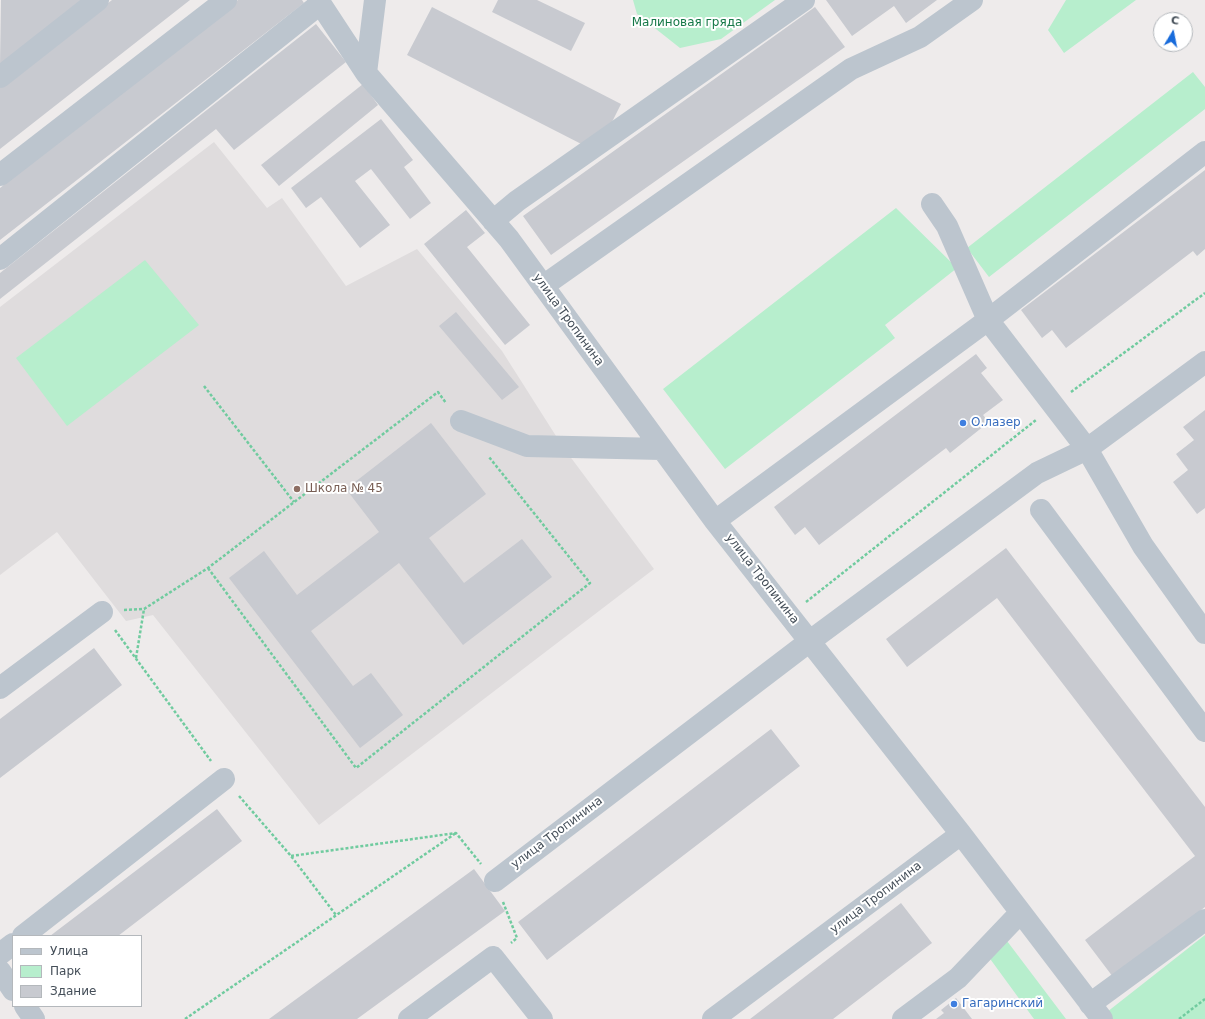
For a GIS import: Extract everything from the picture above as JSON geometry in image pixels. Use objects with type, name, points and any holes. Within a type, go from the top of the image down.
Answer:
[{"type":"street","points":[[0,77],[98,0]]},
{"type":"street","points":[[0,175],[226,0]]},
{"type":"street","points":[[366,73],[375,0]]},
{"type":"street","points":[[493,220],[517,201],[804,0]]},
{"type":"street","points":[[543,286],[851,69],[920,37],[972,0]]},
{"type":"street","points":[[0,259],[319,2]]},
{"type":"street","name":"улица Тропинина","points":[[319,2],[366,73],[509,239],[715,521],[790,614],[961,834],[1096,1012]]},
{"type":"street","points":[[715,521],[988,320],[1205,152]]},
{"type":"street","points":[[932,204],[947,226],[988,320],[1087,449],[1143,546],[1205,633]]},
{"type":"street","name":"улица Тропинина","points":[[495,881],[810,641],[1037,473],[1087,449],[1205,362]]},
{"type":"street","points":[[461,422],[527,446],[662,449]]},
{"type":"street","points":[[1041,510],[1205,731]]},
{"type":"street","points":[[0,688],[102,612]]},
{"type":"street","points":[[24,935],[224,779]]},
{"type":"street","name":"улица Тропинина","points":[[714,1019],[961,834]]},
{"type":"street","points":[[904,1019],[958,978],[1020,913]]},
{"type":"street","points":[[1096,1012],[1205,920]]},
{"type":"street","points":[[0,954],[12,945]]},
{"type":"street","points":[[409,1019],[493,957],[542,1019]]},
{"type":"street","points":[[0,971],[12,989]]},
{"type":"street","points":[[25,1007],[34,1019]]},
{"type":"path","points":[[790,614],[1054,405],[1205,293]]},
{"type":"path","points":[[204,386],[294,502]]},
{"type":"path","points":[[102,612],[144,609],[208,568],[438,392],[461,422]]},
{"type":"path","points":[[208,568],[356,768],[590,583],[486,453]]},
{"type":"path","points":[[136,658],[144,609]]},
{"type":"path","points":[[456,833],[495,881],[517,938],[493,957]]},
{"type":"path","points":[[291,856],[456,833]]},
{"type":"path","points":[[185,1019],[456,833]]},
{"type":"path","points":[[1179,1019],[1205,999]]},
{"type":"shaded area","name":"Школа № 45","points":[[214,142],[267,208],[282,198],[346,286],[417,249],[502,351],[563,447],[654,569],[319,825],[153,615],[126,621],[57,532],[0,575],[0,307]]},
{"type":"green space","name":"Малиновая гряда","points":[[633,0],[775,0],[721,39],[680,48],[637,14]]},
{"type":"green space","points":[[1066,0],[1136,0],[1064,53],[1048,30]]},
{"type":"green space","points":[[1193,72],[1205,87],[1205,109],[989,277],[967,248]]},
{"type":"green space","points":[[896,208],[957,268],[885,325],[895,338],[725,469],[663,389]]},
{"type":"green space","points":[[145,260],[199,325],[67,426],[16,358]]},
{"type":"green space","points":[[1205,935],[1205,1019],[1112,1019],[1107,1012]]},
{"type":"green space","points":[[1007,941],[1066,1019],[1034,1019],[988,956]]},
{"type":"building","points":[[1,0],[82,0],[0,65]]},
{"type":"building","points":[[112,0],[190,0],[0,149],[0,88]]},
{"type":"building","points":[[238,0],[302,0],[304,3],[0,240],[0,188]]},
{"type":"building","points":[[498,0],[537,0],[585,23],[571,51],[492,12]]},
{"type":"building","points":[[826,0],[937,0],[906,23],[894,6],[852,36]]},
{"type":"building","points":[[432,7],[621,104],[597,152],[407,55]]},
{"type":"building","points":[[815,7],[845,47],[551,255],[523,216]]},
{"type":"building","points":[[316,24],[346,62],[234,150],[216,129],[0,299],[0,273]]},
{"type":"building","points":[[363,84],[378,105],[279,186],[261,165]]},
{"type":"building","points":[[381,119],[413,160],[404,167],[431,203],[410,219],[371,169],[355,181],[390,225],[360,248],[321,197],[306,208],[291,188]]},
{"type":"building","points":[[1205,170],[1205,249],[1197,256],[1193,251],[1066,348],[1052,330],[1042,338],[1021,310]]},
{"type":"building","points":[[466,210],[485,233],[467,247],[530,325],[505,345],[424,244]]},
{"type":"building","points":[[456,312],[519,387],[502,400],[439,326]]},
{"type":"building","points":[[976,354],[987,368],[981,373],[1003,400],[983,415],[989,422],[950,453],[946,448],[819,545],[805,527],[795,535],[774,507]]},
{"type":"building","points":[[1205,410],[1205,508],[1197,514],[1173,482],[1188,470],[1176,454],[1194,440],[1183,427]]},
{"type":"building","points":[[431,423],[486,494],[429,538],[464,583],[522,539],[552,577],[463,645],[399,563],[311,631],[353,686],[371,673],[403,715],[360,748],[229,578],[264,551],[297,595],[379,532],[346,489]]},
{"type":"building","points":[[1006,548],[1205,807],[1205,907],[1113,977],[1085,940],[1195,856],[997,598],[907,667],[886,639]]},
{"type":"building","points":[[94,648],[122,685],[0,778],[0,719]]},
{"type":"building","points":[[771,729],[800,766],[547,960],[518,922]]},
{"type":"building","points":[[217,809],[242,841],[119,935],[51,935]]},
{"type":"building","points":[[474,869],[505,911],[357,1019],[269,1019]]},
{"type":"building","points":[[901,903],[932,943],[833,1019],[750,1019]]},
{"type":"building","name":"Гагаринский","points":[[956,998],[972,1019],[936,1019],[944,1013],[941,1010]]},
{"type":"place","name":"О.лазер","points":[[963,423]]},
{"type":"place","name":"Школа № 45","points":[[297,489]]},
{"type":"place","name":"Гагаринский","points":[[954,1004]]}]
